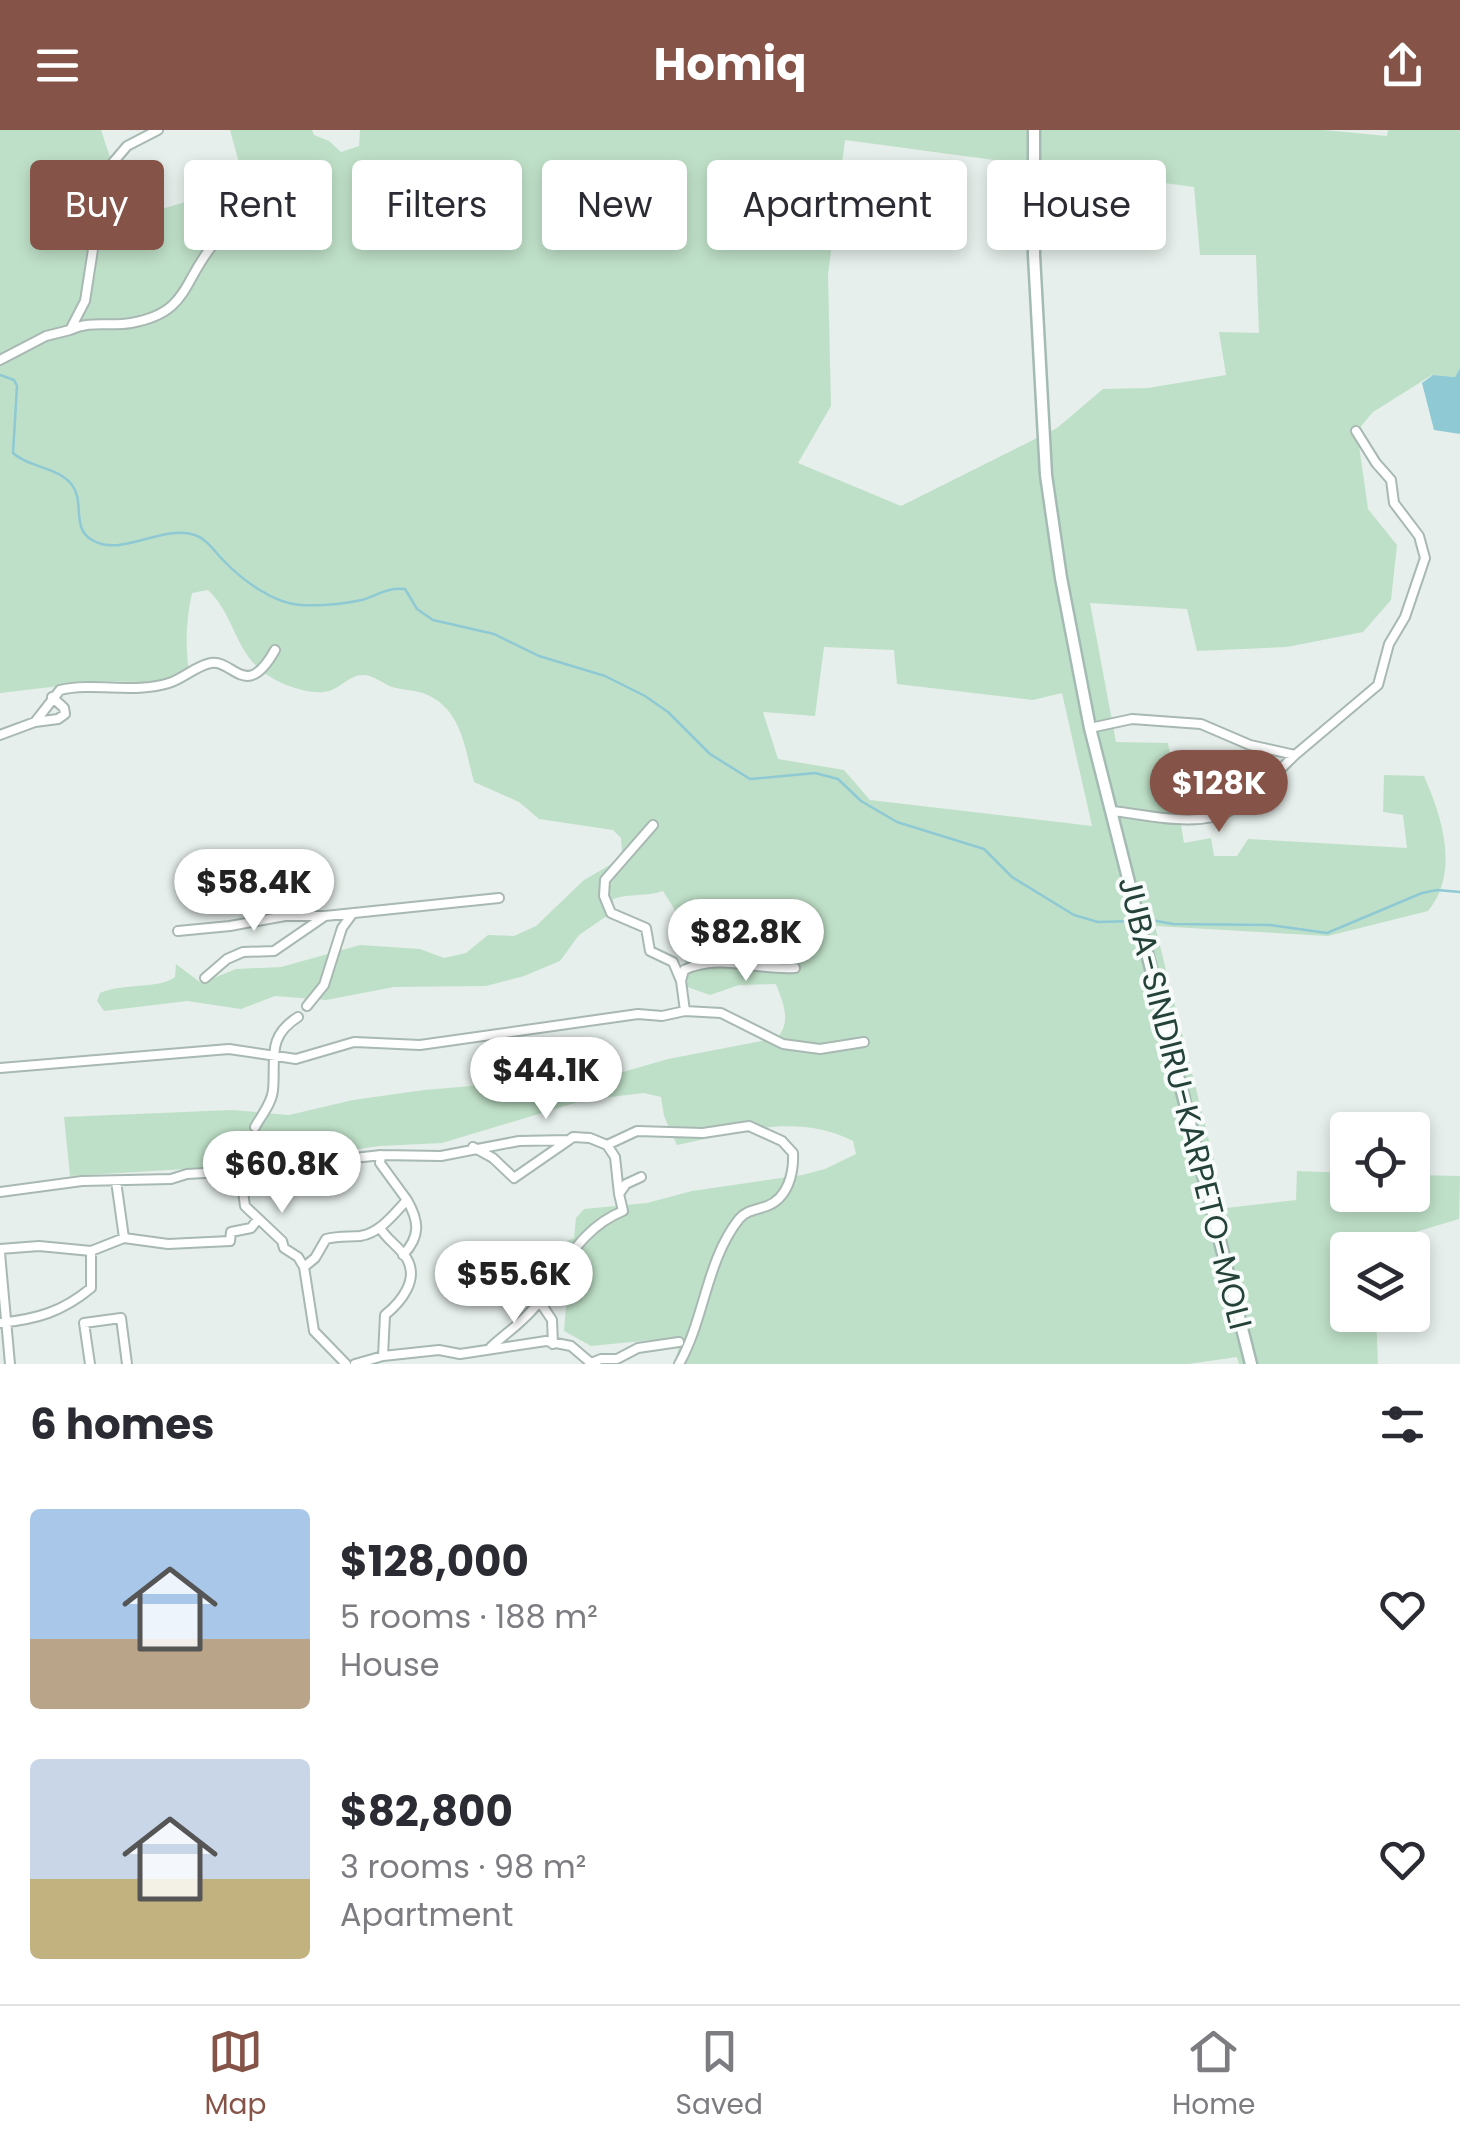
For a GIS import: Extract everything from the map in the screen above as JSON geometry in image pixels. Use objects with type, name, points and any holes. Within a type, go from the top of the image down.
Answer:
[{"type":"main road","name":"JUBA-SINDIRU-KARPETO-MOLI","points":[[1034,130],[1034,255],[1047,494],[1090,728],[1250,1364]]},
{"type":"street","points":[[70,330],[84,301],[106,172],[127,146],[158,130]]},
{"type":"street","points":[[0,360],[46,336],[88,323],[131,323],[168,311],[211,250]]},
{"type":"street","points":[[1110,810],[1177,820],[1225,814],[1378,684],[1425,558],[1419,536],[1394,503],[1390,480],[1356,431]]},
{"type":"street","points":[[35,722],[52,697],[66,689],[128,689],[166,684],[210,662],[222,664],[236,675],[251,674],[264,667],[275,650]]},
{"type":"street","points":[[0,734],[35,722],[58,720],[65,714],[64,708],[52,697]]},
{"type":"street","points":[[1090,728],[1132,720],[1200,724],[1250,745],[1295,754]]},
{"type":"street","points":[[653,825],[605,880],[604,896],[611,912],[646,928],[650,951],[673,962],[685,1011]]},
{"type":"street","points":[[178,931],[285,916],[325,916],[499,898]]},
{"type":"street","points":[[308,1006],[324,985],[342,928],[354,912]]},
{"type":"street","points":[[205,978],[227,959],[243,952],[274,951],[325,916]]},
{"type":"street","points":[[680,981],[684,970],[721,960],[745,966],[795,968]]},
{"type":"street","points":[[0,1068],[228,1050],[296,1059],[354,1042],[420,1044],[685,1011],[721,1014],[783,1044],[820,1049],[864,1042]]},
{"type":"street","points":[[255,1127],[273,1091],[271,1054],[285,1025],[298,1017]]},
{"type":"street","points":[[607,1145],[637,1131],[703,1133],[750,1126],[782,1140],[793,1153],[790,1179],[782,1196],[770,1205],[743,1214],[723,1244],[691,1340],[679,1364]]},
{"type":"street","points":[[473,1147],[493,1158],[514,1178],[574,1137],[607,1145],[616,1157],[623,1211],[586,1234],[570,1250],[540,1302],[491,1347]]},
{"type":"street","points":[[0,1192],[82,1182],[240,1172],[381,1155],[442,1156],[518,1141],[569,1140]]},
{"type":"street","points":[[381,1155],[380,1163],[417,1218],[416,1237],[404,1255]]},
{"type":"street","points":[[240,1172],[245,1206],[304,1267],[314,1331],[346,1364]]},
{"type":"street","points":[[619,1194],[626,1184],[641,1177]]},
{"type":"street","points":[[116,1181],[124,1238]]},
{"type":"street","points":[[304,1267],[315,1258],[326,1239],[345,1234],[359,1236],[380,1228],[407,1200]]},
{"type":"street","points":[[10,1364],[2,1323],[0,1256],[39,1246],[91,1251],[124,1238],[168,1244],[230,1241],[231,1232],[251,1228],[258,1219]]},
{"type":"street","points":[[380,1228],[404,1255],[411,1272],[408,1288],[385,1315],[383,1356]]},
{"type":"street","points":[[2,1323],[63,1310],[91,1288],[91,1251]]},
{"type":"street","points":[[540,1302],[552,1320],[554,1344]]},
{"type":"street","points":[[90,1364],[84,1322],[121,1318],[126,1364]]},
{"type":"street","points":[[354,1364],[383,1356],[439,1350],[460,1359],[491,1347],[546,1341],[571,1346],[591,1364],[601,1359],[617,1360],[638,1348],[679,1342]]},
{"type":"green space","points":[[0,130],[101,130],[111,160],[30,160],[30,250],[164,250],[164,208],[184,203],[184,250],[332,250],[332,160],[238,160],[230,130],[312,130],[341,152],[359,146],[360,130],[1324,130],[1387,136],[1388,130],[1460,130],[1460,368],[1455,377],[1432,375],[1373,412],[1357,431],[1368,509],[1397,545],[1391,600],[1363,632],[1287,647],[1197,651],[1187,609],[1090,603],[1116,742],[1168,743],[1184,843],[1211,838],[1214,856],[1237,856],[1248,839],[1407,848],[1403,815],[1383,812],[1384,775],[1424,776],[1431,792],[1442,826],[1446,862],[1438,896],[1428,911],[1328,936],[1155,926],[1226,1208],[1296,1200],[1297,1171],[1330,1172],[1330,1212],[1430,1212],[1430,1175],[1460,1176],[1459,1219],[1416,1232],[1330,1232],[1330,1332],[1377,1332],[1378,1364],[1239,1364],[1237,1357],[1188,1364],[674,1364],[682,1337],[591,1346],[564,1331],[569,1271],[563,1243],[574,1238],[576,1218],[584,1209],[647,1203],[692,1191],[802,1175],[856,1154],[853,1141],[831,1132],[788,1126],[677,1145],[664,1116],[661,1097],[644,1093],[585,1100],[442,1143],[380,1146],[235,1166],[70,1176],[64,1117],[232,1110],[289,1115],[353,1100],[424,1090],[616,1074],[668,1059],[777,1038],[782,1032],[785,1012],[776,984],[739,985],[710,995],[687,987],[683,923],[663,891],[613,899],[614,911],[579,935],[560,961],[486,986],[394,987],[326,1000],[275,996],[241,1009],[187,1001],[104,1011],[97,1001],[100,993],[168,981],[175,977],[176,964],[201,983],[236,969],[281,967],[360,945],[420,949],[444,958],[466,953],[488,935],[514,936],[536,926],[584,880],[615,862],[622,852],[621,838],[613,830],[539,819],[519,802],[474,782],[454,718],[423,693],[361,675],[329,691],[312,692],[267,675],[246,653],[208,590],[192,593],[187,632],[189,672],[176,683],[102,681],[0,693]],"holes":[[[845,140],[994,160],[1166,160],[1166,183],[1194,187],[1200,255],[1256,255],[1259,333],[1219,332],[1226,375],[1148,388],[1103,389],[1057,428],[901,506],[798,463],[831,406],[828,275],[831,250],[707,250],[707,160],[842,160]],[[824,647],[894,650],[897,684],[1033,700],[1062,693],[1092,826],[870,800],[844,770],[778,759],[763,712],[815,716]]]},
{"type":"water","points":[[1460,368],[1460,434],[1434,430],[1422,383],[1433,375],[1455,377]]},
{"type":"waterway","points":[[0,375],[14,380],[17,386],[13,453],[60,475],[72,485],[82,529],[92,540],[116,545],[169,534],[195,535],[258,589],[300,605],[347,603],[388,590],[405,589],[417,609],[433,620],[494,634],[539,656],[605,676],[645,696],[668,712],[710,754],[750,779],[815,773],[838,779],[861,801],[897,822],[984,849],[1012,877],[1074,915],[1098,922],[1135,921]]},
{"type":"waterway","points":[[1145,919],[1173,924],[1270,925],[1327,933],[1422,893],[1460,892]]}]
